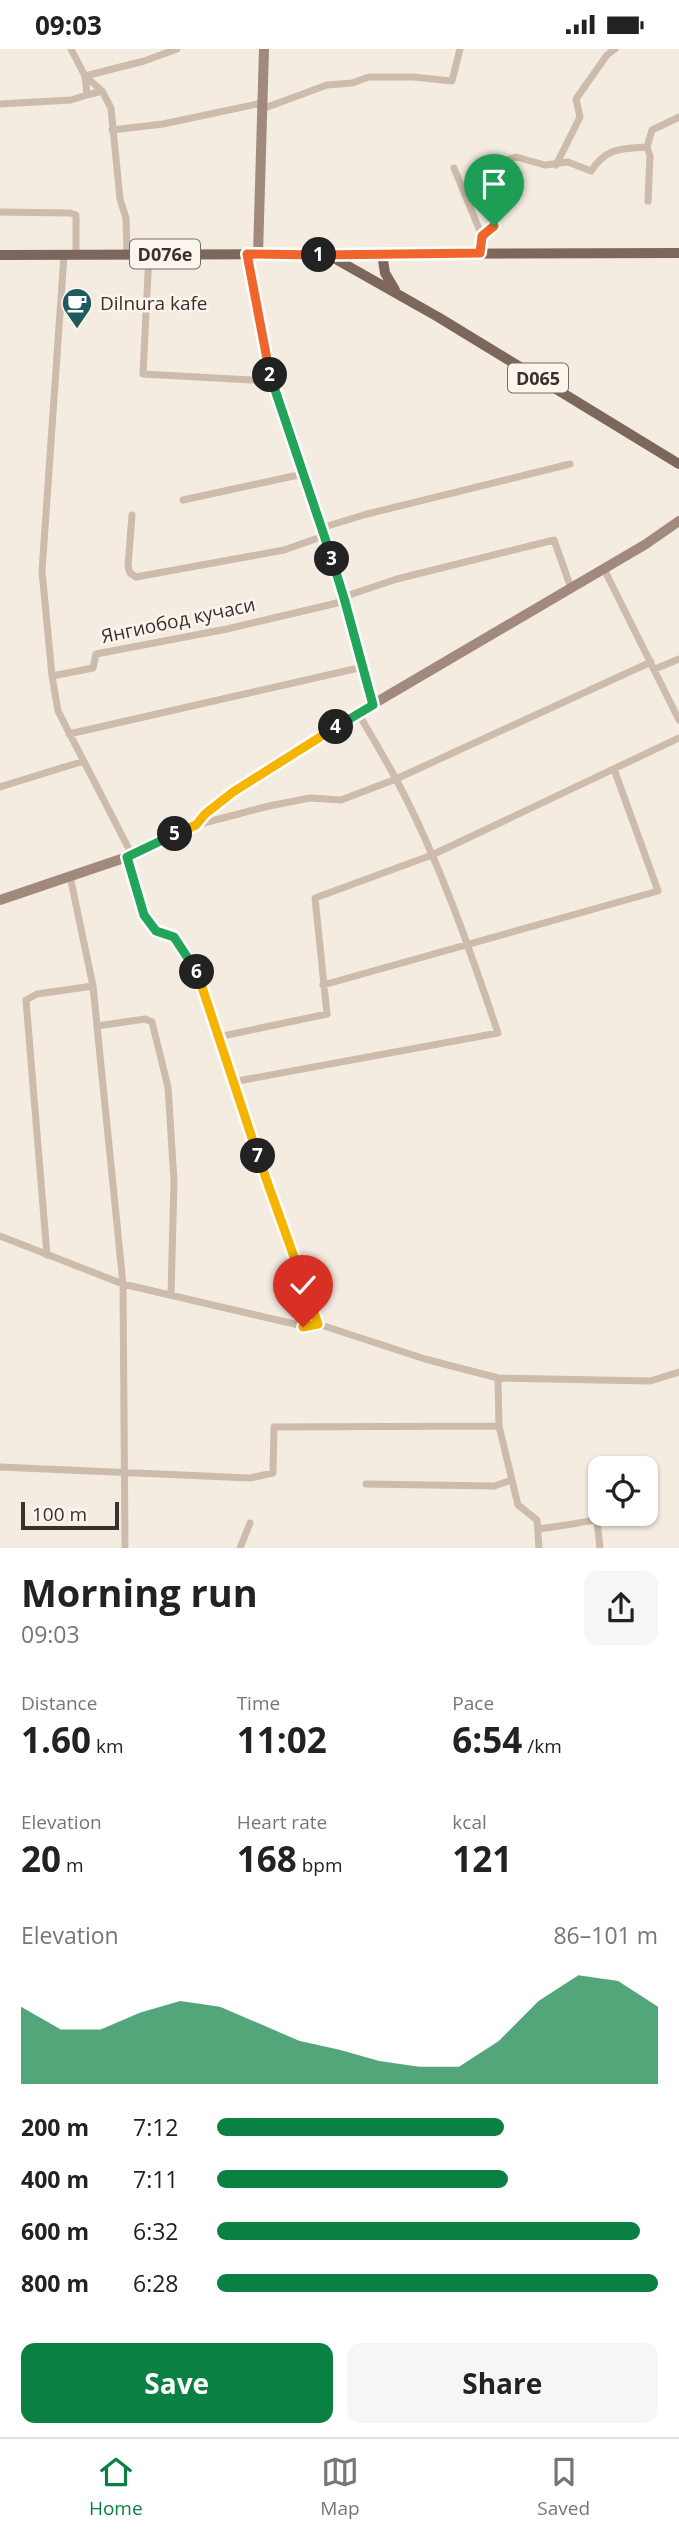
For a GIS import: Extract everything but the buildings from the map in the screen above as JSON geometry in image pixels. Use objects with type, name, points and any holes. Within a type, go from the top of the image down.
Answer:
[{"type":"main road","points":[[388,278],[391,267],[402,253]]},
{"type":"main road","name":"D076e","points":[[0,255],[679,253]]},
{"type":"main road","name":"D065","points":[[382,254],[388,278],[397,293]]},
{"type":"main road","name":"D065","points":[[330,255],[679,464]]},
{"type":"street","points":[[71,49],[85,76],[87,95]]},
{"type":"street","points":[[85,76],[144,61],[177,49]]},
{"type":"street","points":[[264,49],[253,254],[272,381],[344,598],[373,705]]},
{"type":"street","points":[[112,130],[163,124],[262,106],[327,85],[352,83],[369,77],[452,81],[460,49]]},
{"type":"street","points":[[556,165],[580,117],[576,99],[607,55],[615,49]]},
{"type":"street","points":[[85,76],[102,90],[111,107],[120,199],[126,218],[127,254]]},
{"type":"street","points":[[0,104],[71,100],[102,90]]},
{"type":"street","points":[[648,201],[650,156],[647,146],[652,130],[679,117]]},
{"type":"street","points":[[482,236],[494,226],[502,212],[498,171],[509,159],[516,157],[545,165],[568,162],[591,171],[598,161],[613,150],[647,146]]},
{"type":"street","points":[[454,168],[482,236],[480,253]]},
{"type":"street","points":[[0,212],[76,215],[70,255],[42,571],[58,711],[129,856],[144,915],[156,931],[174,937],[196,971],[232,1082],[318,1324]]},
{"type":"street","points":[[149,254],[143,374],[272,381]]},
{"type":"street","points":[[132,515],[128,566],[130,573],[136,577],[284,550],[367,514],[570,464]]},
{"type":"street","points":[[183,500],[303,474]]},
{"type":"street","points":[[196,825],[205,814],[233,792],[358,713],[604,569],[679,521]]},
{"type":"street","name":"Янгиобод кучаси","points":[[52,676],[93,667],[96,655],[228,629],[337,603],[397,579],[554,540],[571,588]]},
{"type":"street","points":[[604,569],[679,720]]},
{"type":"street","points":[[0,900],[129,856],[196,825],[310,798],[341,800],[396,779],[653,665],[679,659]]},
{"type":"street","points":[[69,734],[363,667]]},
{"type":"street","points":[[232,1082],[498,1033],[469,946],[432,855],[396,779],[358,713]]},
{"type":"street","points":[[218,1037],[327,1014],[315,898],[432,855],[679,738]]},
{"type":"street","points":[[0,787],[84,761]]},
{"type":"street","points":[[323,985],[658,891],[614,769]]},
{"type":"street","points":[[70,876],[93,986],[123,1284],[125,1548]]},
{"type":"street","points":[[47,1255],[26,1000],[37,994],[93,986]]},
{"type":"street","points":[[97,1026],[145,1019],[152,1023],[168,1087],[174,1181],[172,1295]]},
{"type":"street","points":[[0,1236],[123,1284],[303,1327],[318,1324],[425,1359],[498,1378],[650,1381],[679,1372]]},
{"type":"street","points":[[498,1378],[499,1426],[518,1505],[537,1520],[539,1548]]},
{"type":"street","points":[[0,1467],[250,1478],[273,1473],[274,1427],[499,1426]]},
{"type":"street","points":[[366,1484],[494,1486],[512,1480]]},
{"type":"street","points":[[538,1529],[588,1521]]},
{"type":"street","points":[[240,1548],[250,1523]]},
{"type":"street","points":[[598,1526],[600,1548]]},
{"type":"place","name":"Dilnura kafe","points":[[77,330]]},
{"type":"route","points":[[303,1327],[318,1324],[232,1082],[196,971],[174,937],[156,931],[144,915],[127,857],[196,825],[205,814],[233,792],[373,705],[344,598],[272,381],[247,254],[480,253],[482,236],[494,226]]}]
